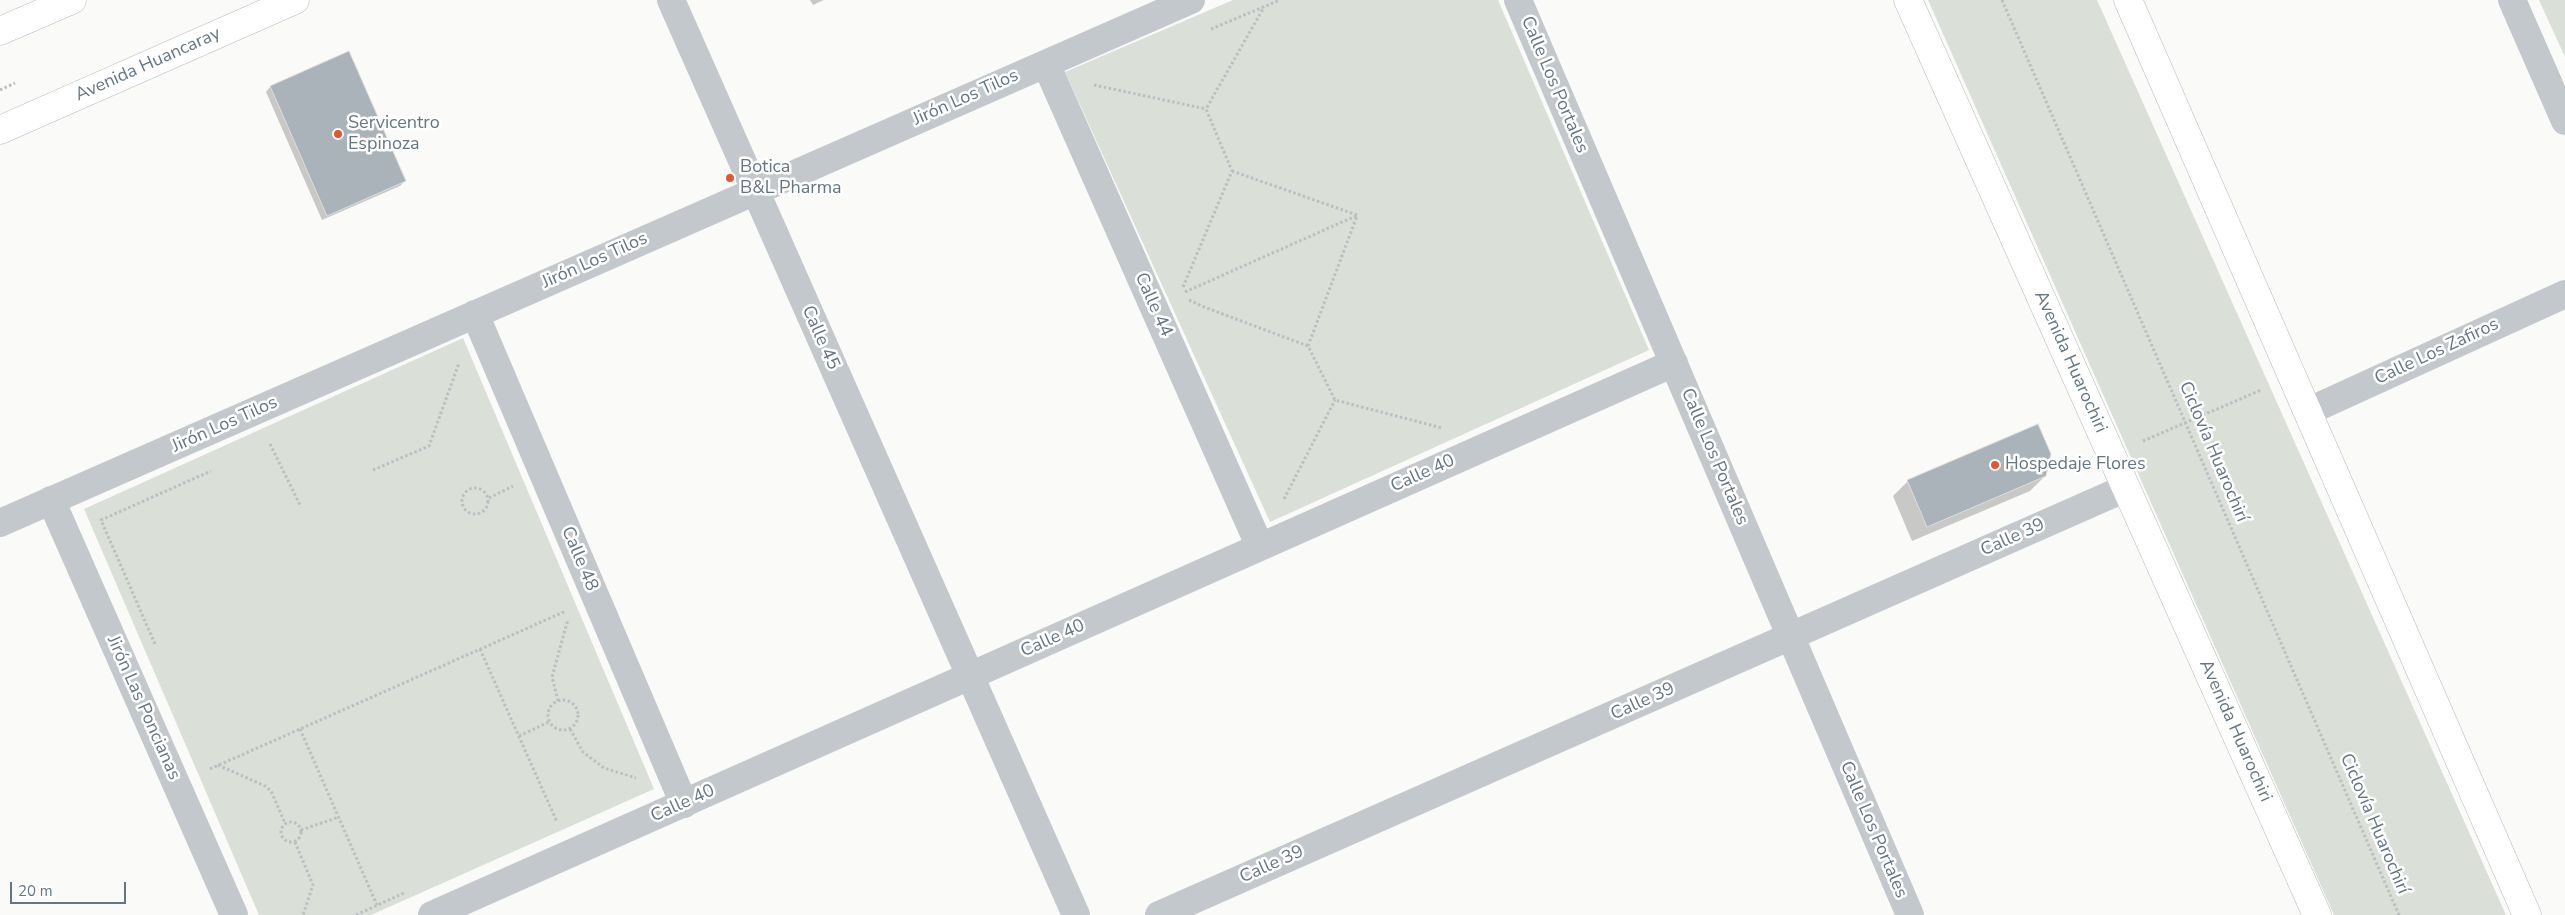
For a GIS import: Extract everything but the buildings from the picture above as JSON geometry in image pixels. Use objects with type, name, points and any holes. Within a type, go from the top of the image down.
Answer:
[{"type":"main road","points":[[0,32],[72,0]]},
{"type":"main road","name":"Avenida Huancaray","points":[[0,130],[295,0]]},
{"type":"main road","name":"Avenida Huarochiri","points":[[1908,0],[2318,915]]},
{"type":"main road","points":[[2128,0],[2294,376],[2527,915]]},
{"type":"street","name":"Calle 45","points":[[671,0],[1076,915]]},
{"type":"street","name":"Jirón Los Tilos","points":[[0,523],[1191,0]]},
{"type":"street","name":"Calle Los Portales","points":[[1518,0],[1910,915]]},
{"type":"street","points":[[2512,0],[2557,83],[2565,120]]},
{"type":"street","name":"Calle 44","points":[[1046,64],[1260,547]]},
{"type":"street","name":"Calle Los Zafiros","points":[[2309,411],[2565,294]]},
{"type":"street","name":"Calle 48","points":[[475,314],[684,804]]},
{"type":"street","name":"Calle 40","points":[[432,915],[1674,363]]},
{"type":"street","name":"Calle 39","points":[[1159,915],[2126,488]]},
{"type":"street","name":"Jirón Las Poncianas","points":[[51,500],[234,915]]},
{"type":"path","name":"Ciclovía Huarochirí","points":[[2002,0],[2398,915]]},
{"type":"path","points":[[1206,109],[1264,7]]},
{"type":"path","points":[[1093,85],[1206,109]]},
{"type":"path","points":[[1180,294],[1232,171],[1206,109]]},
{"type":"path","points":[[1232,171],[1358,216]]},
{"type":"path","points":[[1180,294],[1358,216]]},
{"type":"path","points":[[1308,346],[1358,216]]},
{"type":"path","points":[[1180,294],[1204,307],[1308,346],[1335,400],[1446,429]]},
{"type":"path","points":[[373,470],[429,446],[460,358]]},
{"type":"path","points":[[2112,455],[2294,376]]},
{"type":"path","points":[[1282,502],[1335,400]]},
{"type":"path","points":[[270,444],[301,507]]},
{"type":"path","points":[[489,498],[516,485]]},
{"type":"path","points":[[474,487],[484,489],[489,498],[489,504],[482,512],[473,514],[465,510],[462,502],[465,492],[474,487]]},
{"type":"path","points":[[210,769],[571,608],[552,677],[558,701]]},
{"type":"path","points":[[480,649],[558,824]]},
{"type":"path","points":[[558,701],[569,701],[577,709],[577,720],[570,728],[555,728],[550,722],[548,714],[551,706],[558,701]]},
{"type":"path","points":[[519,736],[550,722]]},
{"type":"path","points":[[570,728],[583,752],[604,768],[639,780]]},
{"type":"path","points":[[300,729],[377,905]]},
{"type":"path","points":[[218,765],[265,786],[271,791],[285,823]]},
{"type":"path","points":[[301,830],[339,817]]},
{"type":"path","points":[[292,821],[298,824],[301,830],[300,837],[295,842],[288,842],[282,838],[280,833],[285,823],[292,821]]},
{"type":"path","points":[[295,842],[313,885],[303,915]]},
{"type":"shaded area","points":[[1233,0],[1498,0],[1649,350],[1270,522],[1065,72]]},
{"type":"shaded area","points":[[1928,0],[2097,0],[2506,915],[2334,915]]},
{"type":"shaded area","points":[[2539,0],[2565,0],[2565,57]]},
{"type":"shaded area","points":[[463,338],[654,789],[371,915],[259,915],[84,509]]},
{"type":"place","name":"Servicentro Espinoza","points":[[338,134]]},
{"type":"place","name":"Botica B&L Pharma","points":[[730,178]]},
{"type":"place","name":"Hospedaje Flores","points":[[1995,465]]}]
